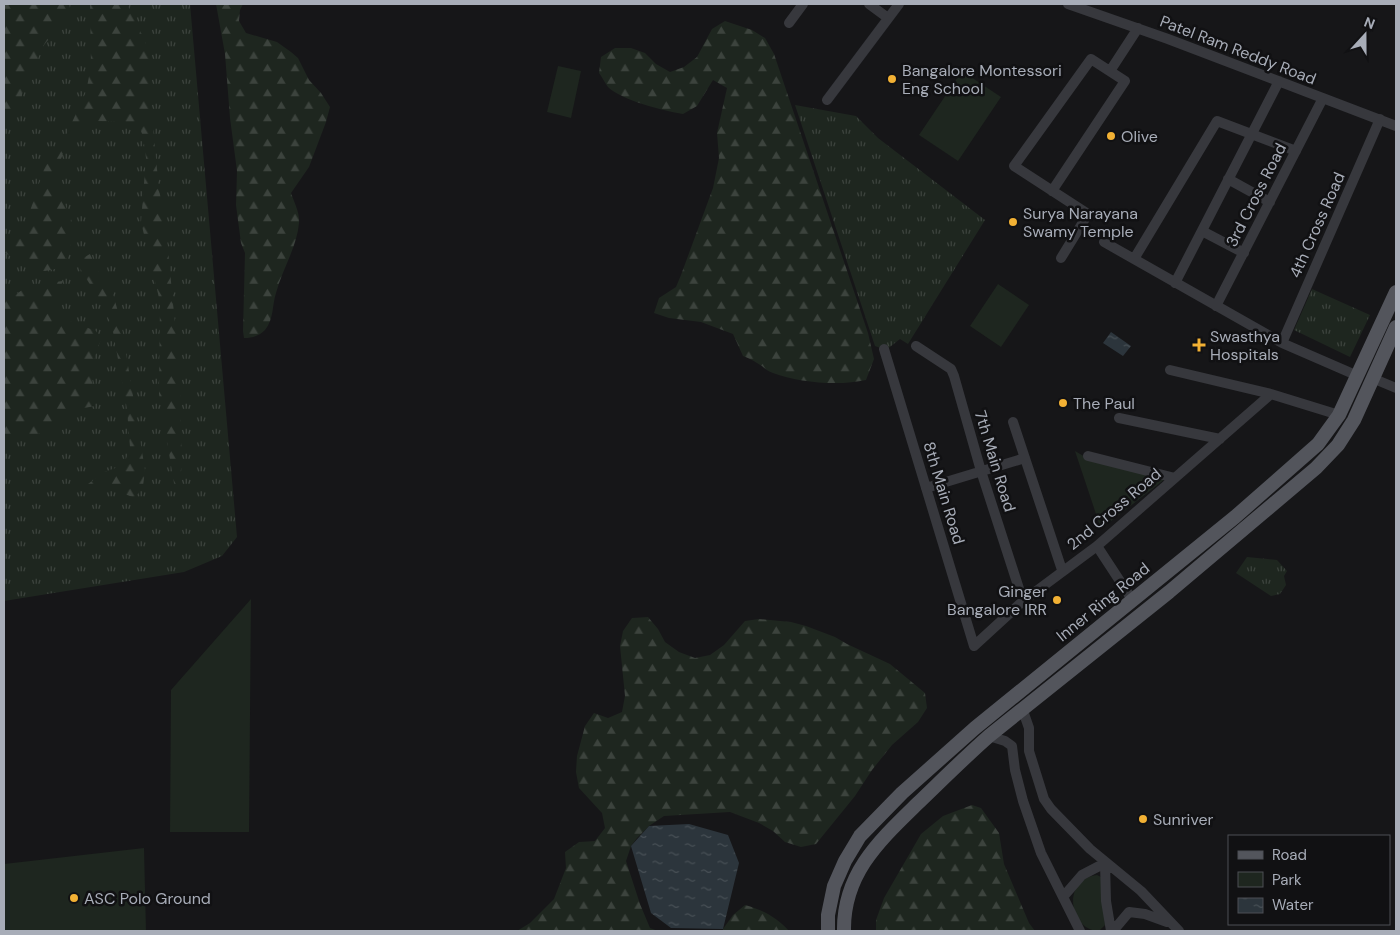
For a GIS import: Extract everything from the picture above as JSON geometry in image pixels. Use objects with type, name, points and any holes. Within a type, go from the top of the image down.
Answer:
[{"type":"main road","name":"Inner Ring Road","points":[[828,931],[828,915],[834,886],[845,861],[860,836],[902,793],[975,728],[1235,517],[1318,444],[1339,415],[1396,292]]},
{"type":"main road","name":"Inner Ring Road","points":[[844,931],[844,918],[850,890],[860,869],[871,851],[885,835],[924,796],[1022,708],[1041,696],[1176,586],[1316,468],[1338,445],[1354,420],[1396,327]]},
{"type":"street","points":[[789,23],[803,4]]},
{"type":"street","points":[[869,4],[888,18]]},
{"type":"street","points":[[828,100],[899,4]]},
{"type":"street","name":"Patel Ram Reddy Road","points":[[1068,4],[1138,28],[1396,126]]},
{"type":"street","points":[[1110,71],[1138,28]]},
{"type":"street","points":[[1052,191],[1125,81],[1091,59],[1014,166],[1052,191],[1088,214],[1061,258]]},
{"type":"street","points":[[1175,283],[1279,81]]},
{"type":"street","name":"3rd Cross Road","points":[[1216,306],[1323,98]]},
{"type":"street","name":"4th Cross Road","points":[[1282,343],[1380,119]]},
{"type":"street","points":[[1134,259],[1217,120],[1296,150]]},
{"type":"street","points":[[1228,179],[1270,202]]},
{"type":"street","points":[[1202,231],[1244,253]]},
{"type":"street","points":[[1104,242],[1282,343],[1358,376]]},
{"type":"street","name":"7th Main Road","points":[[916,346],[951,369],[954,376],[981,471],[1023,601]]},
{"type":"street","name":"8th Main Road","points":[[884,349],[974,646]]},
{"type":"street","points":[[1170,370],[1271,394],[1339,415]]},
{"type":"street","points":[[1372,378],[1396,388]]},
{"type":"street","name":"2nd Cross Road","points":[[974,646],[1023,601],[1062,570],[1097,546],[1271,394]]},
{"type":"street","points":[[1119,418],[1220,439]]},
{"type":"street","points":[[1013,422],[1062,570]]},
{"type":"street","points":[[1088,456],[1175,478]]},
{"type":"street","points":[[926,488],[1025,458]]},
{"type":"street","points":[[1097,546],[1134,600]]},
{"type":"street","points":[[1022,708],[1029,728],[1029,751],[1044,799],[1062,821],[1105,863],[1141,891],[1170,923],[1180,931]]},
{"type":"street","points":[[989,736],[1006,741],[1012,746],[1015,770],[1023,802],[1041,853],[1081,930]]},
{"type":"street","points":[[1063,896],[1082,875],[1105,863]]},
{"type":"street","points":[[1105,863],[1106,901],[1112,931]]},
{"type":"street","points":[[1112,931],[1129,912],[1145,914],[1170,923]]},
{"type":"green space","points":[[4,4],[190,4],[237,537],[222,556],[184,572],[4,601]]},
{"type":"green space","points":[[4,4],[69,4],[71,12],[44,45],[14,112],[4,117]]},
{"type":"green space","points":[[90,4],[127,4],[145,41],[149,56],[152,117],[159,190],[165,218],[180,377],[182,468],[175,489],[159,394],[160,302],[141,222],[146,158],[143,136],[138,124],[92,121],[79,127],[69,138],[56,172],[56,182],[75,229],[66,261],[60,268],[45,271],[30,270],[4,252],[4,238],[18,234],[28,217],[46,163],[62,144],[86,92],[91,66]]},
{"type":"green space","points":[[216,4],[243,4],[240,10],[239,21],[246,33],[277,42],[298,58],[309,80],[330,107],[309,167],[291,193],[299,215],[298,232],[279,284],[270,321],[263,332],[247,338],[244,338],[243,331],[245,253],[241,243],[236,205],[237,171],[230,118],[225,54]]},
{"type":"green space","points":[[725,21],[752,30],[765,38],[774,54],[868,333],[874,359],[866,380],[832,383],[807,381],[783,376],[771,372],[743,356],[733,334],[701,322],[669,318],[654,313],[659,298],[676,287],[713,188],[719,158],[717,133],[727,88],[713,80],[697,106],[683,114],[665,110],[643,104],[614,92],[608,87],[599,73],[601,57],[615,48],[631,48],[645,53],[656,64],[670,72],[684,67],[697,57],[712,29]]},
{"type":"green space","points":[[558,66],[581,71],[571,118],[547,112]]},
{"type":"green space","points":[[962,71],[1001,97],[958,161],[919,135]]},
{"type":"green space","points":[[795,105],[856,116],[878,138],[985,220],[908,344],[900,339],[886,350],[875,346]]},
{"type":"green space","points":[[90,254],[99,273],[110,284],[121,322],[145,470],[143,486],[135,498],[117,491],[88,484],[104,472],[124,465],[130,447],[127,409],[112,326],[101,302],[76,262]]},
{"type":"green space","points":[[63,281],[51,307],[56,316],[96,331],[101,339],[91,367],[95,406],[73,410],[43,433],[4,440],[4,302],[30,285]]},
{"type":"green space","points":[[998,284],[1029,305],[1001,347],[970,326]]},
{"type":"green space","points":[[1312,289],[1370,315],[1350,357],[1294,330]]},
{"type":"green space","points":[[1075,451],[1087,458],[1165,479],[1101,529]]},
{"type":"green space","points":[[1247,557],[1277,560],[1287,571],[1284,576],[1286,585],[1280,594],[1271,596],[1236,573]]},
{"type":"green space","points":[[251,599],[249,832],[170,832],[171,690]]},
{"type":"green space","points":[[648,617],[658,629],[665,642],[679,652],[695,658],[710,655],[724,645],[745,621],[759,619],[791,622],[806,626],[835,637],[890,664],[925,693],[927,708],[918,722],[892,745],[872,770],[855,796],[816,844],[801,847],[785,842],[773,831],[759,823],[730,812],[664,816],[649,826],[631,846],[626,861],[650,928],[658,931],[517,931],[530,923],[554,899],[566,868],[565,852],[579,842],[595,841],[605,828],[602,813],[579,788],[576,772],[577,756],[585,726],[594,713],[608,718],[622,712],[625,696],[620,646],[623,631],[632,618]]},
{"type":"green space","points":[[972,805],[981,808],[999,833],[1004,864],[1029,923],[1035,931],[876,931],[876,920],[884,898],[921,834],[943,816]]},
{"type":"green space","name":"ASC Polo Ground","points":[[144,848],[146,931],[4,931],[4,864]]},
{"type":"green space","points":[[1097,875],[1101,877],[1105,925],[1099,931],[1089,929],[1081,923],[1073,905],[1074,895],[1078,886],[1085,879]]},
{"type":"green space","points":[[745,905],[769,915],[789,931],[724,931],[723,929],[733,915]]},
{"type":"water","points":[[1111,332],[1131,346],[1123,356],[1103,343]]},
{"type":"water","points":[[689,824],[728,835],[739,863],[723,929],[671,928],[651,913],[631,846],[649,826]]},
{"type":"place","name":"Bangalore Montessori Eng School","points":[[892,79]]},
{"type":"place","name":"Olive","points":[[1111,136]]},
{"type":"place","name":"Surya Narayana Swamy Temple","points":[[1013,222]]},
{"type":"place","name":"Swasthya Hospitals","points":[[1199,345]]},
{"type":"place","name":"The Paul","points":[[1063,403]]},
{"type":"place","name":"Ginger Bangalore IRR","points":[[1057,600]]},
{"type":"place","name":"Sunriver","points":[[1143,819]]},
{"type":"place","name":"ASC Polo Ground","points":[[74,898]]}]
